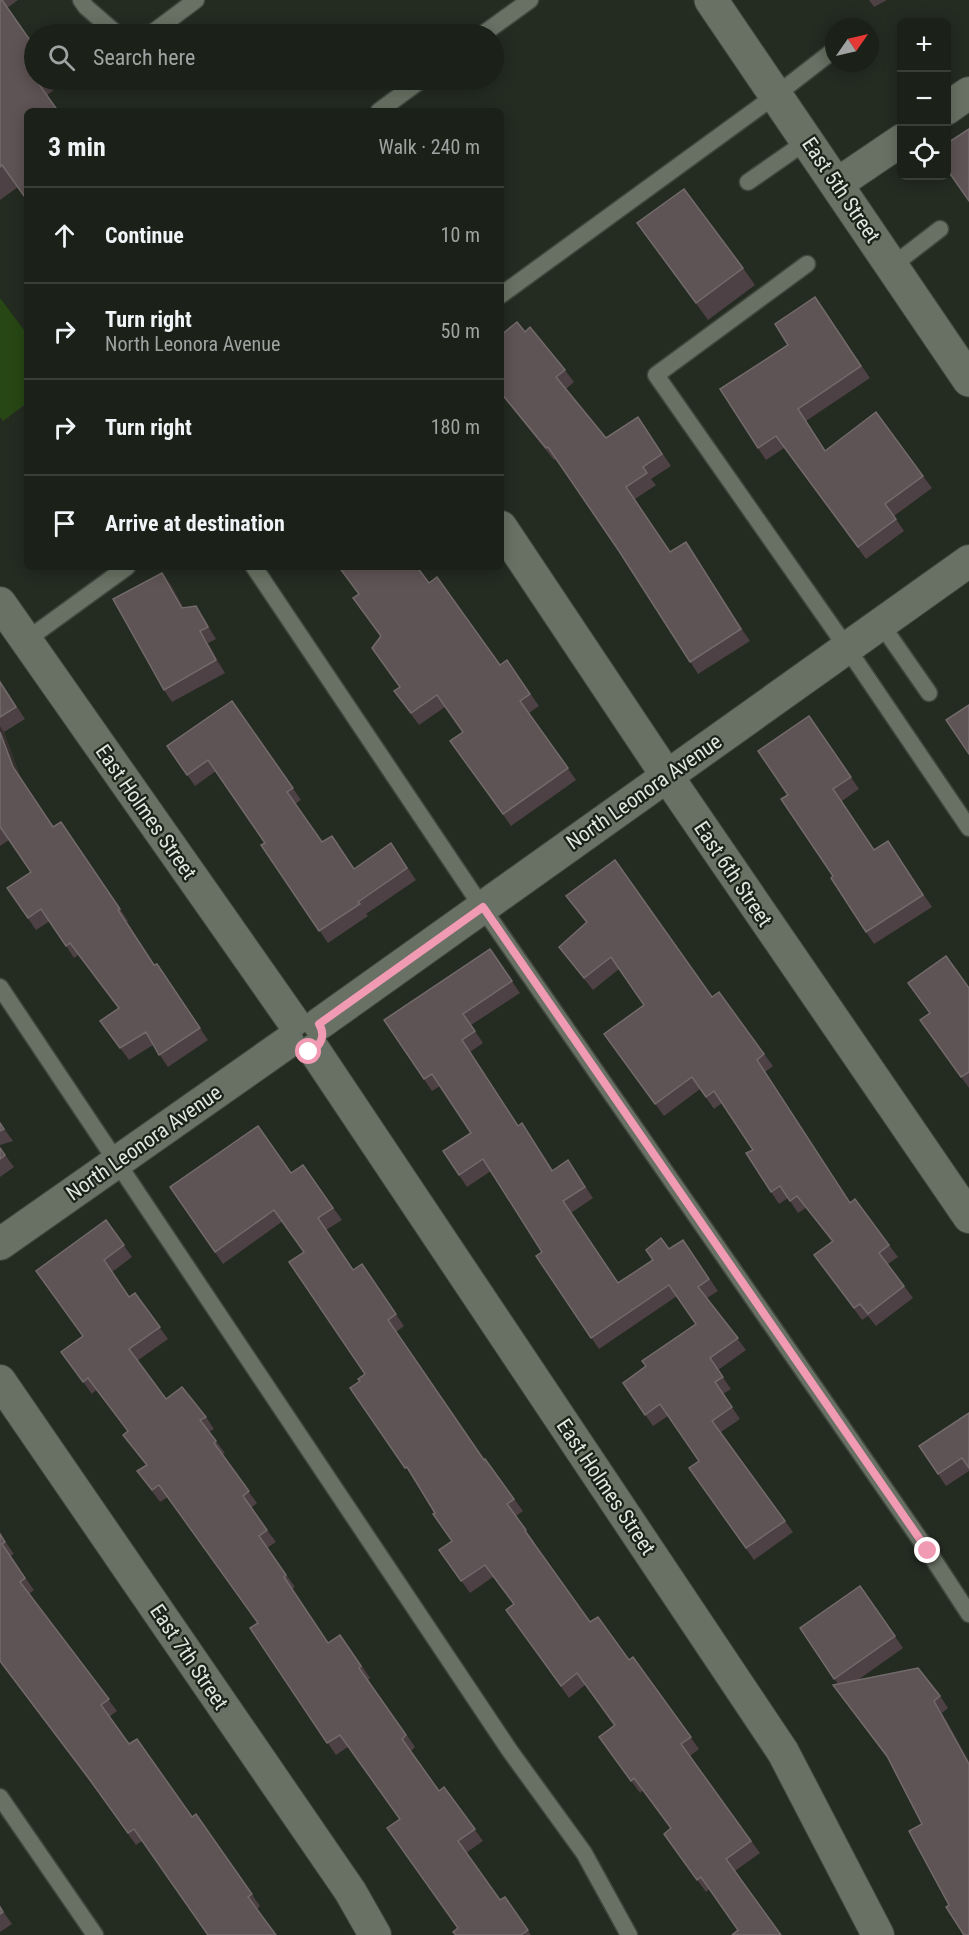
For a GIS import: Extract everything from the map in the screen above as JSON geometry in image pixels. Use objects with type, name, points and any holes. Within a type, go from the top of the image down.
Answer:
[{"type":"street","name":"East 5th Street","points":[[711,0],[969,380]]},
{"type":"street","points":[[951,106],[969,93]]},
{"type":"street","points":[[837,184],[897,143]]},
{"type":"street","name":"East 6th Street","points":[[504,532],[667,776],[969,1217]]},
{"type":"street","name":"North Leonora Avenue","points":[[0,1244],[304,1034],[969,561]]},
{"type":"street","name":"East Holmes Street","points":[[0,603],[304,1034],[783,1752],[879,1935]]},
{"type":"street","name":"East 7th Street","points":[[0,1381],[350,1891],[375,1935]]},
{"type":"lane","points":[[81,0],[86,8],[105,24]]},
{"type":"lane","points":[[164,24],[196,0]]},
{"type":"lane","points":[[497,24],[530,0]]},
{"type":"lane","points":[[504,293],[825,57]]},
{"type":"lane","points":[[383,108],[407,90]]},
{"type":"lane","points":[[748,182],[807,141]]},
{"type":"lane","points":[[892,266],[940,229]]},
{"type":"lane","points":[[807,264],[656,375],[847,648],[969,828]]},
{"type":"lane","points":[[25,641],[123,570]]},
{"type":"lane","points":[[256,570],[483,907],[928,1551],[969,1614]]},
{"type":"lane","points":[[881,624],[929,693]]},
{"type":"lane","points":[[0,987],[510,1751],[584,1853],[629,1935]]},
{"type":"lane","points":[[0,1797],[95,1935]]},
{"type":"green space","points":[[0,298],[24,330],[24,405],[3,421],[0,417]]},
{"type":"building","points":[[0,0],[2,0],[24,32],[24,90],[43,90],[56,108],[24,108],[24,196],[2,165],[0,167]]},
{"type":"building","points":[[969,129],[969,201],[951,175],[951,141]]},
{"type":"building","points":[[684,189],[743,268],[696,303],[637,223]]},
{"type":"building","points":[[815,297],[861,366],[798,409],[825,451],[876,412],[923,476],[885,504],[896,519],[858,547],[776,436],[758,448],[720,389],[788,345],[775,324]]},
{"type":"building","points":[[517,322],[525,332],[530,327],[565,370],[556,377],[606,438],[638,417],[662,454],[643,467],[647,473],[626,487],[670,552],[686,542],[741,629],[690,662],[619,551],[548,447],[546,448],[504,397],[504,333]]},
{"type":"building","points":[[341,570],[419,570],[429,583],[437,577],[500,665],[507,660],[530,694],[520,701],[568,768],[503,814],[450,741],[463,732],[437,695],[411,713],[394,691],[400,687],[372,648],[381,636],[353,598],[359,594]]},
{"type":"building","points":[[162,573],[182,608],[196,606],[208,627],[200,631],[216,660],[164,690],[113,599]]},
{"type":"building","points":[[0,682],[16,707],[0,717]]},
{"type":"building","points":[[232,701],[293,788],[287,792],[322,842],[332,836],[354,869],[391,843],[407,868],[358,902],[360,904],[319,931],[261,845],[265,843],[208,760],[187,775],[167,746]]},
{"type":"building","points":[[969,705],[969,754],[946,720]]},
{"type":"building","points":[[809,716],[851,777],[833,789],[874,850],[888,841],[923,895],[866,932],[831,878],[833,876],[781,799],[788,795],[758,751]]},
{"type":"building","points":[[0,732],[13,767],[53,827],[61,822],[120,909],[118,910],[154,965],[157,964],[200,1028],[159,1055],[146,1032],[120,1048],[100,1021],[119,1008],[70,943],[66,946],[41,909],[28,918],[7,888],[31,872],[0,828]]},
{"type":"building","points":[[615,860],[712,997],[719,992],[764,1054],[757,1060],[850,1203],[855,1199],[889,1245],[879,1253],[904,1286],[868,1314],[860,1304],[854,1308],[814,1255],[833,1241],[797,1196],[790,1201],[780,1186],[771,1192],[746,1153],[753,1150],[714,1091],[706,1097],[692,1077],[655,1104],[604,1034],[644,1005],[611,957],[584,978],[559,947],[587,922],[566,896]]},
{"type":"building","points":[[490,949],[512,981],[463,1014],[475,1031],[462,1040],[518,1126],[522,1123],[552,1171],[568,1160],[585,1187],[563,1201],[618,1283],[653,1260],[646,1250],[661,1238],[669,1249],[683,1240],[709,1279],[698,1287],[738,1338],[710,1358],[723,1377],[715,1382],[732,1407],[712,1421],[785,1521],[746,1548],[689,1468],[699,1461],[660,1404],[645,1415],[623,1383],[646,1366],[642,1361],[696,1324],[669,1285],[591,1338],[536,1256],[542,1252],[483,1159],[459,1175],[443,1151],[471,1133],[432,1074],[424,1079],[384,1020]]},
{"type":"building","points":[[946,956],[969,988],[969,1072],[961,1077],[920,1020],[930,1013],[908,983]]},
{"type":"building","points":[[258,1126],[291,1173],[303,1165],[333,1208],[318,1218],[353,1270],[362,1264],[396,1314],[388,1320],[484,1460],[514,1499],[507,1504],[525,1531],[590,1622],[598,1617],[629,1660],[633,1657],[691,1737],[681,1744],[751,1841],[726,1859],[781,1935],[732,1935],[738,1930],[701,1877],[697,1880],[664,1834],[671,1828],[634,1778],[631,1781],[599,1737],[615,1725],[577,1673],[561,1686],[506,1610],[514,1604],[485,1565],[461,1581],[439,1550],[452,1541],[433,1514],[435,1513],[407,1467],[405,1468],[350,1388],[365,1374],[289,1262],[304,1252],[274,1210],[215,1252],[170,1187]]},
{"type":"building","points":[[0,1148],[5,1155],[0,1159]]},
{"type":"building","points":[[106,1220],[124,1245],[104,1260],[129,1297],[135,1293],[160,1327],[129,1349],[166,1399],[182,1387],[206,1417],[200,1420],[249,1491],[243,1496],[267,1530],[259,1536],[328,1643],[340,1635],[361,1666],[359,1668],[406,1735],[402,1739],[439,1791],[444,1787],[475,1829],[458,1841],[500,1900],[505,1897],[528,1930],[521,1935],[456,1935],[453,1932],[458,1928],[387,1828],[400,1819],[340,1735],[327,1743],[250,1628],[258,1623],[159,1485],[152,1490],[137,1471],[147,1465],[123,1435],[128,1431],[88,1378],[83,1382],[61,1352],[83,1336],[36,1271]]},
{"type":"building","points":[[969,1413],[969,1468],[962,1458],[938,1474],[919,1446]]},
{"type":"building","points":[[0,1534],[5,1542],[2,1544],[25,1578],[20,1582],[109,1699],[101,1705],[129,1744],[137,1739],[192,1817],[196,1814],[252,1894],[248,1897],[276,1935],[208,1935],[134,1829],[128,1833],[0,1661]]},
{"type":"building","points":[[860,1586],[895,1636],[834,1679],[800,1628]]},
{"type":"building","points":[[918,1668],[940,1696],[934,1701],[969,1764],[969,1935],[964,1935],[946,1907],[949,1905],[909,1831],[922,1824],[887,1756],[833,1685]]},
{"type":"route","points":[[309,1052],[314,1050],[321,1041],[322,1029],[319,1024],[483,907],[928,1551]]}]
